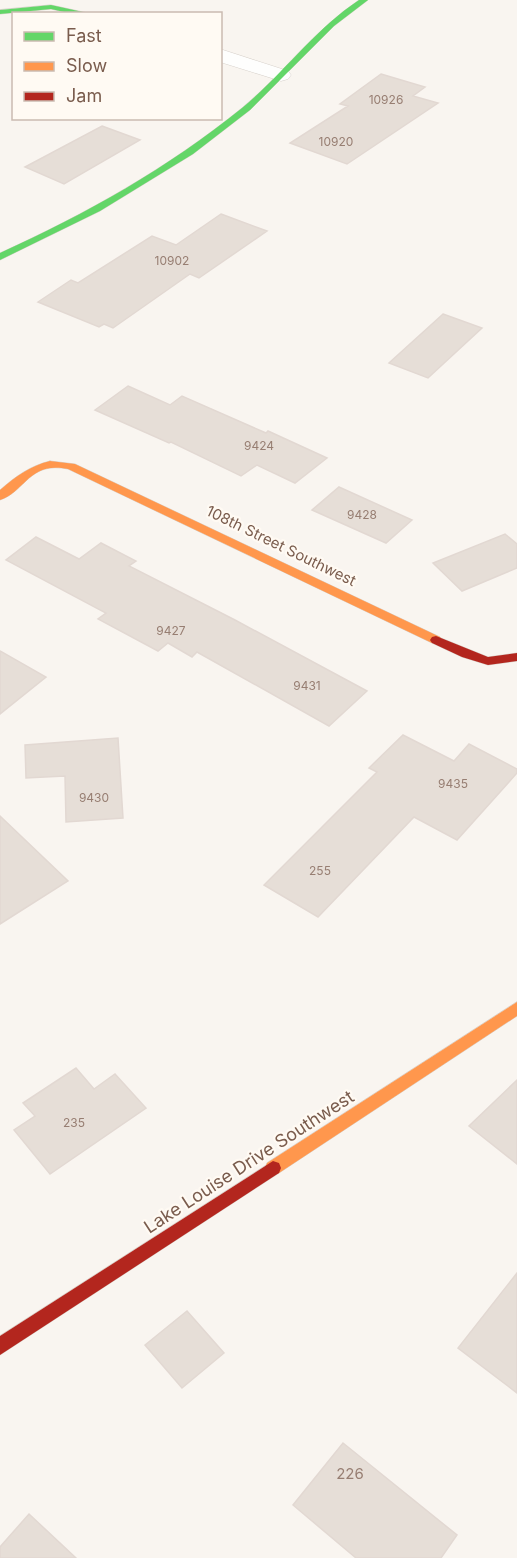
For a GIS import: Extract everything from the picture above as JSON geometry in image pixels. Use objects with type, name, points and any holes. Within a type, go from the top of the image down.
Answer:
[{"type":"street","points":[[0,256],[74,223],[145,180],[232,121],[282,75],[335,17],[364,0]]},
{"type":"street","points":[[0,12],[51,8],[76,12]]},
{"type":"street","points":[[222,56],[282,75]]},
{"type":"street","name":"108th Street Southwest","points":[[0,496],[28,473],[41,466],[58,463],[94,475],[466,654],[488,661],[517,657]]},
{"type":"street","name":"Lake Louise Drive Southwest","points":[[0,1346],[517,1008]]},
{"type":"building","points":[[381,74],[425,87],[413,96],[438,103],[347,164],[290,143],[348,106],[340,104]]},
{"type":"building","points":[[102,126],[140,140],[64,184],[25,167]]},
{"type":"building","points":[[221,214],[267,231],[199,278],[190,274],[113,328],[104,324],[99,327],[38,302],[71,280],[78,283],[152,236],[176,245]]},
{"type":"building","points":[[443,314],[482,328],[428,378],[389,363]]},
{"type":"building","points":[[128,386],[170,405],[182,396],[327,458],[295,483],[257,465],[241,476],[171,442],[95,410]]},
{"type":"building","points":[[339,487],[412,520],[386,543],[312,510]]},
{"type":"building","points":[[505,534],[517,544],[517,568],[462,591],[433,563]]},
{"type":"building","points":[[36,537],[79,559],[101,543],[136,561],[129,566],[367,691],[329,726],[197,652],[192,657],[168,643],[158,651],[98,619],[106,613],[6,560]]},
{"type":"building","points":[[0,651],[46,677],[0,714]]},
{"type":"building","points":[[403,735],[454,761],[469,744],[517,769],[517,773],[457,840],[414,817],[318,917],[264,885],[377,772],[369,768]]},
{"type":"building","points":[[118,738],[123,818],[66,822],[65,776],[26,778],[25,745]]},
{"type":"building","points":[[0,816],[68,881],[0,924]]},
{"type":"building","points":[[76,1068],[94,1089],[115,1074],[146,1108],[50,1174],[14,1130],[35,1116],[23,1103]]},
{"type":"building","points":[[517,1080],[517,1164],[469,1126]]},
{"type":"building","points":[[517,1273],[517,1393],[458,1348]]},
{"type":"building","points":[[187,1311],[224,1353],[182,1388],[145,1345]]},
{"type":"building","points":[[343,1443],[457,1535],[441,1558],[356,1558],[293,1505]]},
{"type":"building","points":[[29,1514],[76,1558],[0,1558],[0,1547]]},
{"type":"traffic: fast","points":[[0,257],[97,209],[190,152],[247,108],[332,24],[364,0]]},
{"type":"traffic: fast","points":[[0,12],[51,7],[77,12]]},
{"type":"traffic: slow","points":[[0,496],[24,476],[41,467],[50,464],[71,466],[436,640]]},
{"type":"traffic: slow","points":[[273,1168],[517,1008]]},
{"type":"traffic: jam","points":[[436,640],[488,661],[517,657]]},
{"type":"traffic: jam","points":[[0,1346],[273,1168]]}]
